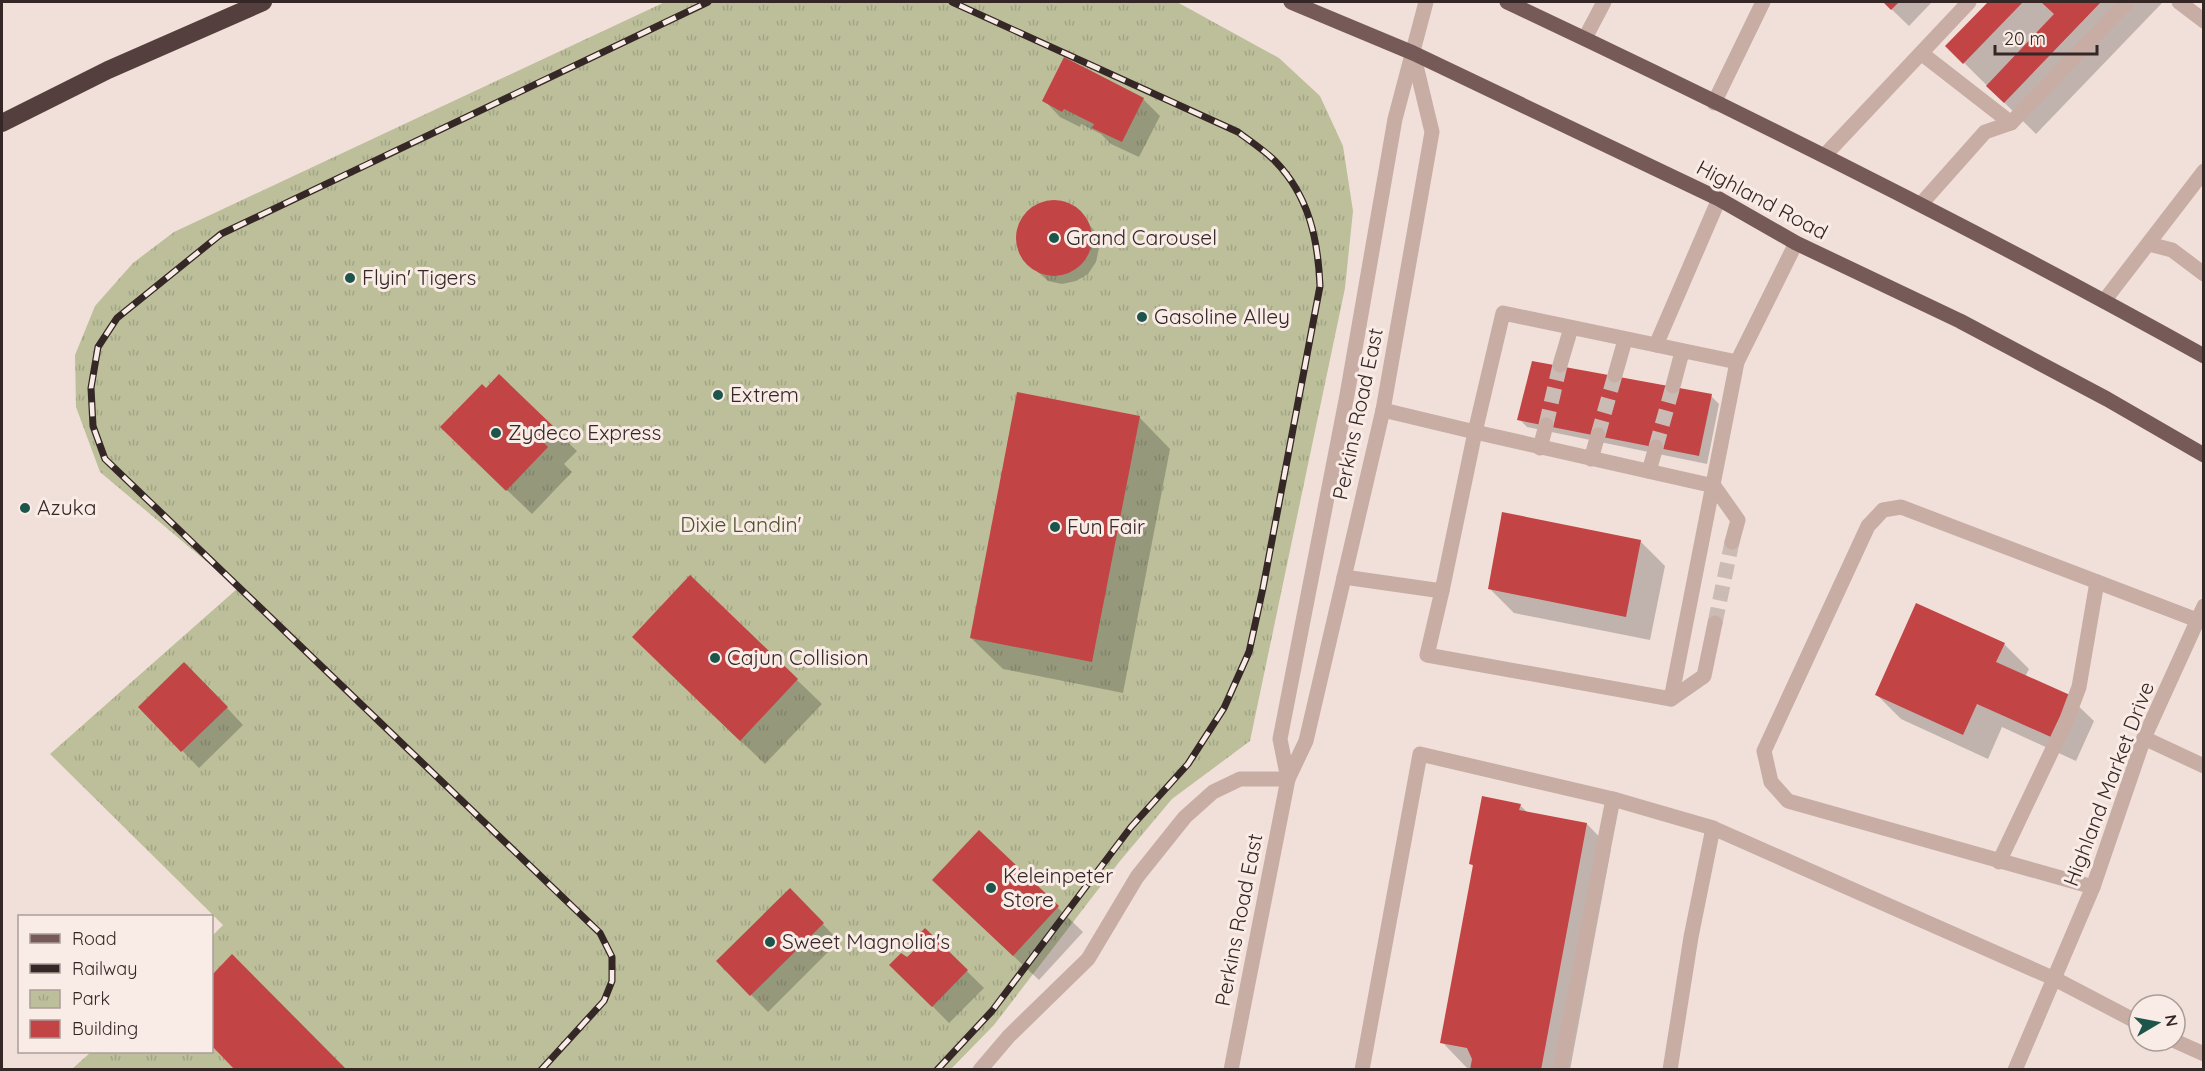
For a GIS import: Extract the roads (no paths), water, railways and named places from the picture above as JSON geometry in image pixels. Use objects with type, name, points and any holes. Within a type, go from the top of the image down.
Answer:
[{"type":"highway","points":[[2,123],[108,70],[263,2]]},
{"type":"main road","name":"Highland Road","points":[[1292,2],[1413,53],[1719,199],[1796,243],[1960,321],[2107,399],[2204,455]]},
{"type":"main road","points":[[1507,2],[1585,38],[1921,204],[2204,356]]},
{"type":"street","name":"Perkins Road East","points":[[1288,779],[1280,739],[1347,395],[1395,119],[1426,2]]},
{"type":"street","points":[[1585,38],[1604,2]]},
{"type":"street","points":[[1714,103],[1763,2]]},
{"type":"street","points":[[1825,156],[1969,2]]},
{"type":"street","points":[[1921,204],[1985,132],[2011,123],[2127,2]]},
{"type":"street","points":[[2179,2],[2204,21]]},
{"type":"street","name":"Perkins Road East","points":[[1231,1070],[1288,779],[1306,741],[1383,410],[1432,132],[1413,53]]},
{"type":"street","points":[[1921,53],[2011,123]]},
{"type":"street","points":[[2104,301],[2204,171]]},
{"type":"street","points":[[1656,345],[1719,199]]},
{"type":"street","points":[[1671,699],[1737,362],[1796,243]]},
{"type":"street","points":[[2149,244],[2172,250],[2204,274]]},
{"type":"street","points":[[1715,623],[1704,676],[1671,699],[1427,655],[1503,313],[1737,362]]},
{"type":"street","points":[[1560,365],[1571,328]]},
{"type":"street","points":[[1615,375],[1625,340]]},
{"type":"street","points":[[1673,386],[1682,352]]},
{"type":"street","points":[[1383,410],[1540,448],[1714,486],[1737,519],[1732,542]]},
{"type":"street","points":[[1540,448],[1546,425]]},
{"type":"street","points":[[1591,459],[1598,435]]},
{"type":"street","points":[[1649,471],[1656,447]]},
{"type":"street","points":[[2093,887],[1788,801],[1771,782],[1764,752],[1868,526],[1883,510],[1901,507],[2197,620]]},
{"type":"street","points":[[1344,577],[1442,591]]},
{"type":"street","points":[[1999,862],[2067,719],[2079,687],[2097,582]]},
{"type":"street","name":"Highland Market Drive","points":[[2015,1070],[2093,887],[2144,738],[2204,606]]},
{"type":"street","points":[[2144,738],[2204,766]]},
{"type":"street","points":[[1362,1070],[1420,754],[1613,799],[1713,828],[2055,979],[2127,1017]]},
{"type":"street","points":[[980,1070],[1009,1036],[1088,959],[1137,877],[1185,817],[1213,792],[1240,779],[1288,779]]},
{"type":"street","points":[[1560,1070],[1613,799]]},
{"type":"street","points":[[1670,1070],[1691,937],[1713,828]]},
{"type":"street","points":[[2187,1046],[2204,1054]]},
{"type":"tunnel","points":[[1546,425],[1560,365]]},
{"type":"tunnel","points":[[1598,435],[1615,375]]},
{"type":"tunnel","points":[[1656,447],[1673,386]]},
{"type":"tunnel","points":[[1715,623],[1732,542]]},
{"type":"railway","points":[[541,1070],[604,1001],[612,981],[612,957],[600,933],[105,459],[93,426],[91,388],[98,347],[117,318],[221,234],[708,2]]},
{"type":"railway","points":[[937,1070],[992,1011],[1131,827],[1188,764],[1224,708],[1249,652],[1320,286],[1314,235],[1304,204],[1287,174],[1262,149],[1238,132],[952,2]]},
{"type":"place","name":"Grand Carousel","points":[[1054,238]]},
{"type":"place","name":"Flyin' Tigers","points":[[350,278]]},
{"type":"place","name":"Gasoline Alley","points":[[1142,317]]},
{"type":"place","name":"Extrem","points":[[718,395]]},
{"type":"place","name":"Zydeco Express","points":[[496,433]]},
{"type":"place","name":"Azuka","points":[[25,508]]},
{"type":"place","name":"Fun Fair","points":[[1055,527]]},
{"type":"place","name":"Cajun Collision","points":[[715,658]]},
{"type":"place","name":"Keleinpeter Store","points":[[991,888]]},
{"type":"place","name":"Sweet Magnolia's","points":[[770,942]]},
{"type":"park label","name":"Dixie Landin'","points":[[741,525]]}]
